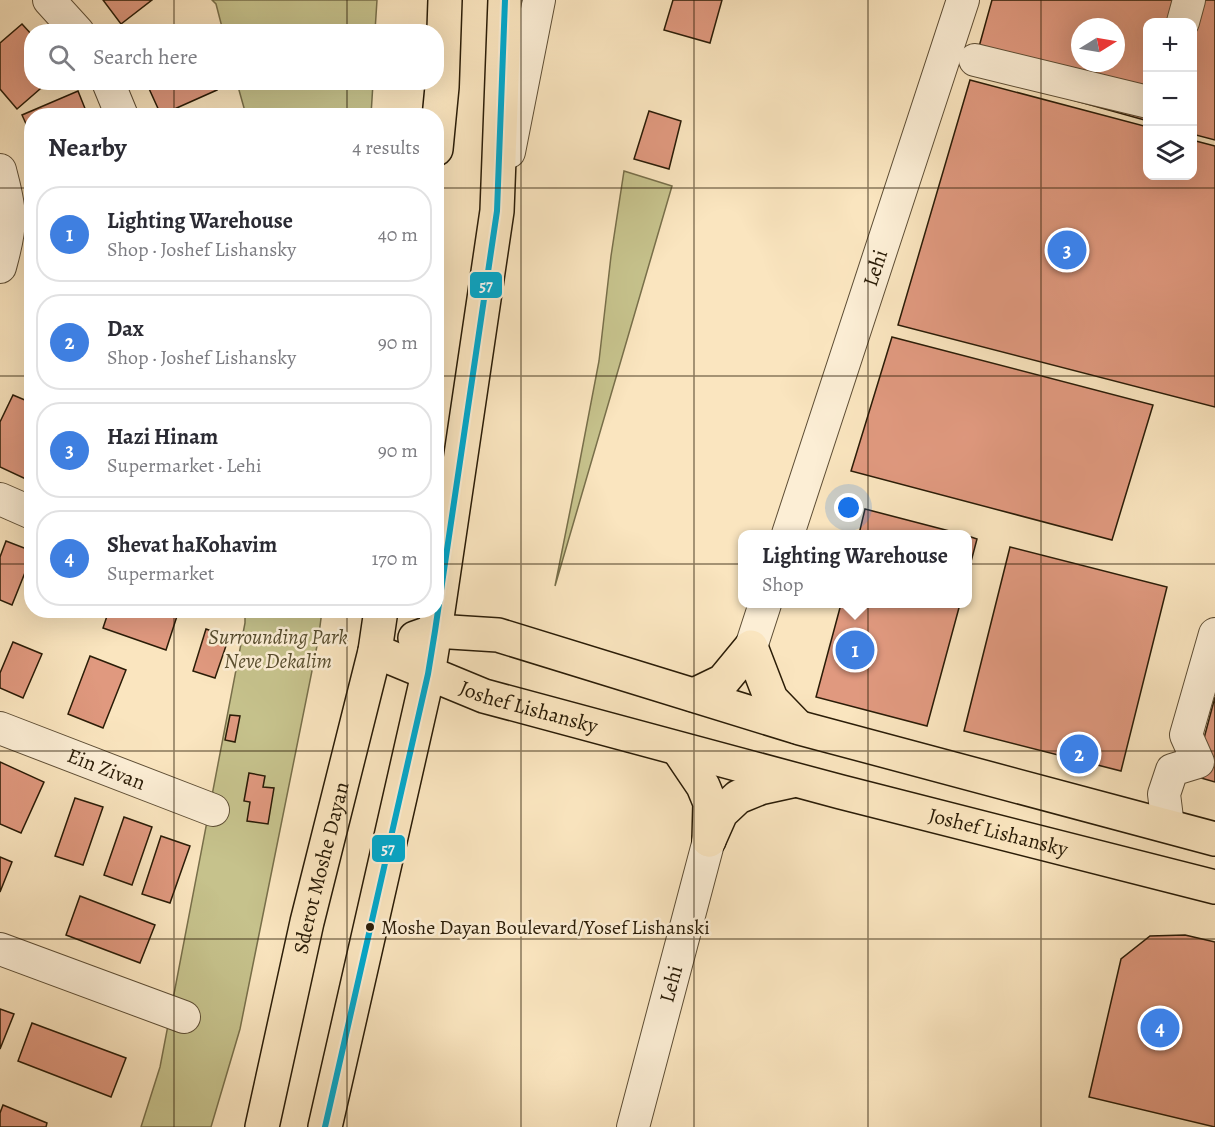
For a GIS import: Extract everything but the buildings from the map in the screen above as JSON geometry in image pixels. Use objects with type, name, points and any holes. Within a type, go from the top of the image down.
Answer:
[{"type":"main road","points":[[444,29],[445,0]]},
{"type":"main road","points":[[444,570],[497,211],[505,0]]},
{"type":"main road","points":[[440,108],[442,90]]},
{"type":"main road","name":"Sderot Moshe Dayan","points":[[262,1127],[307,922],[375,651],[380,618]]},
{"type":"main road","points":[[325,1127],[428,674],[437,618]]},
{"type":"main road","points":[[375,651],[435,631],[498,635],[800,728],[1215,839]]},
{"type":"main road","points":[[694,695],[723,681],[751,647],[771,699],[800,728]]},
{"type":"main road","name":"Joshef Lishansky","points":[[375,651],[484,696],[678,749],[1215,887]]},
{"type":"main road","points":[[678,749],[703,786],[710,803],[710,840]]},
{"type":"main road","points":[[710,840],[721,813],[738,797],[760,788],[797,780]]},
{"type":"street","points":[[49,0],[71,24]]},
{"type":"street","points":[[497,211],[539,0]]},
{"type":"street","name":"Lehi","points":[[789,530],[963,0]]},
{"type":"street","points":[[1184,18],[1189,0]]},
{"type":"street","points":[[975,60],[1143,101]]},
{"type":"street","points":[[111,90],[119,108]]},
{"type":"street","points":[[0,170],[6,192],[9,219],[0,267]]},
{"type":"street","points":[[0,499],[24,510]]},
{"type":"street","points":[[751,647],[763,608]]},
{"type":"street","points":[[1168,826],[1164,794],[1172,770],[1198,762],[1186,735],[1215,633]]},
{"type":"street","name":"Ein Zivan","points":[[0,728],[213,810]]},
{"type":"street","name":"Lehi","points":[[633,1127],[710,840]]},
{"type":"street","points":[[0,949],[171,1012]]},
{"type":"green space","points":[[212,0],[377,0],[375,24],[221,24],[216,4]]},
{"type":"green space","points":[[239,90],[373,90],[371,108],[244,108]]},
{"type":"green space","points":[[624,171],[672,186],[555,586],[599,361],[611,256]]},
{"type":"green space","name":"Surrounding Park Neve Dekalim","points":[[245,618],[321,618],[240,1029],[211,1127],[141,1127],[160,1067]]},
{"type":"transit line","name":"57","points":[[444,570],[497,211],[505,0]]},
{"type":"transit line","name":"57","points":[[325,1127],[428,674],[437,618]]},
{"type":"place","name":"Hazi Hinam","points":[[1067,250]]},
{"type":"place","name":"Lighting Warehouse","points":[[855,650]]},
{"type":"place","name":"Dax","points":[[1079,754]]},
{"type":"place","name":"Moshe Dayan Boulevard/Yosef Lishanski","points":[[370,927]]},
{"type":"place","name":"Shevat haKohavim","points":[[1160,1028]]}]
